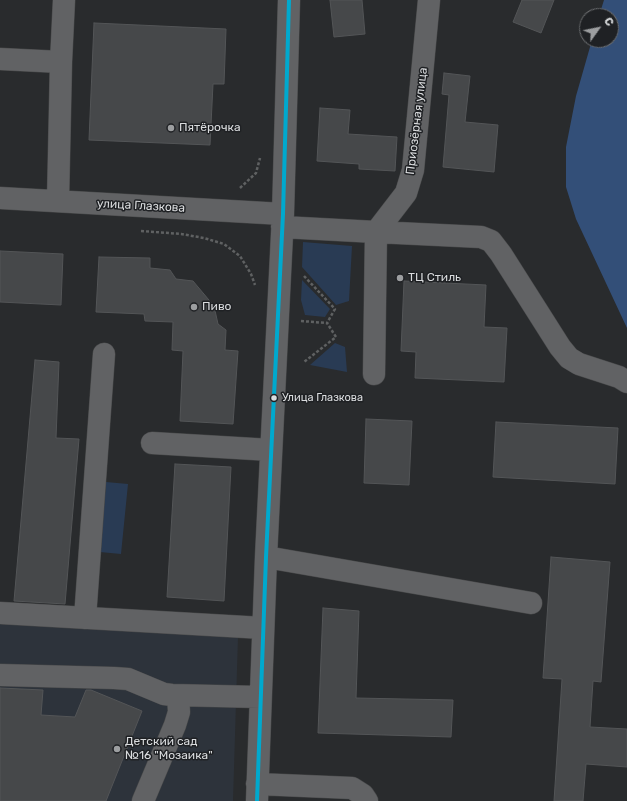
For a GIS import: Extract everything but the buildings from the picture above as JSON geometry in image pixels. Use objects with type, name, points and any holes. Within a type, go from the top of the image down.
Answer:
[{"type":"street","points":[[58,201],[64,0]]},
{"type":"street","points":[[289,0],[282,220],[266,557],[257,792],[352,788],[367,801]]},
{"type":"street","name":"Приозёрная улица","points":[[376,232],[406,193],[414,170],[430,0]]},
{"type":"street","points":[[0,59],[61,62]]},
{"type":"street","name":"улица Глазкова","points":[[0,198],[58,201],[282,220],[376,232],[481,237],[491,241],[501,254],[560,347],[569,358],[579,364],[619,377],[627,382]]},
{"type":"street","points":[[374,374],[376,232]]},
{"type":"street","points":[[85,618],[104,354]]},
{"type":"street","points":[[152,443],[271,450]]},
{"type":"street","points":[[266,557],[531,603]]},
{"type":"street","points":[[0,613],[263,628]]},
{"type":"street","points":[[0,674],[128,679],[164,694],[178,696],[260,697]]},
{"type":"street","points":[[143,801],[175,725],[179,712],[178,696]]},
{"type":"path","points":[[235,190],[256,173],[261,155]]},
{"type":"path","points":[[135,231],[181,234],[204,238],[224,244]]},
{"type":"path","points":[[301,274],[335,309],[327,323]]},
{"type":"path","points":[[299,321],[327,323]]},
{"type":"path","points":[[304,362],[336,337],[327,323]]},
{"type":"shaded area","points":[[604,0],[627,0],[627,328],[576,219],[566,187],[566,147],[576,96],[590,48],[619,48],[619,8],[602,8]]},
{"type":"shaded area","points":[[303,242],[352,246],[349,301],[336,305],[302,267]]},
{"type":"shaded area","points":[[302,280],[330,309],[325,317],[305,315],[301,300]]},
{"type":"shaded area","points":[[335,343],[345,347],[347,372],[310,365]]},
{"type":"shaded area","points":[[106,482],[128,484],[121,554],[100,552]]},
{"type":"shaded area","name":"Детский сад №16 \"Мозаика\"","points":[[0,620],[238,637],[233,801],[0,801]]},
{"type":"transit line","points":[[257,801],[266,557],[283,214],[289,0]]},
{"type":"place","name":"Пятёрочка","points":[[171,128]]},
{"type":"place","name":"ТЦ Стиль","points":[[400,278]]},
{"type":"place","name":"Пиво","points":[[194,307]]},
{"type":"place","name":"Улица Глазкова","points":[[274,398]]},
{"type":"place","name":"Детский сад №16 \"Мозаика\"","points":[[117,749]]}]
